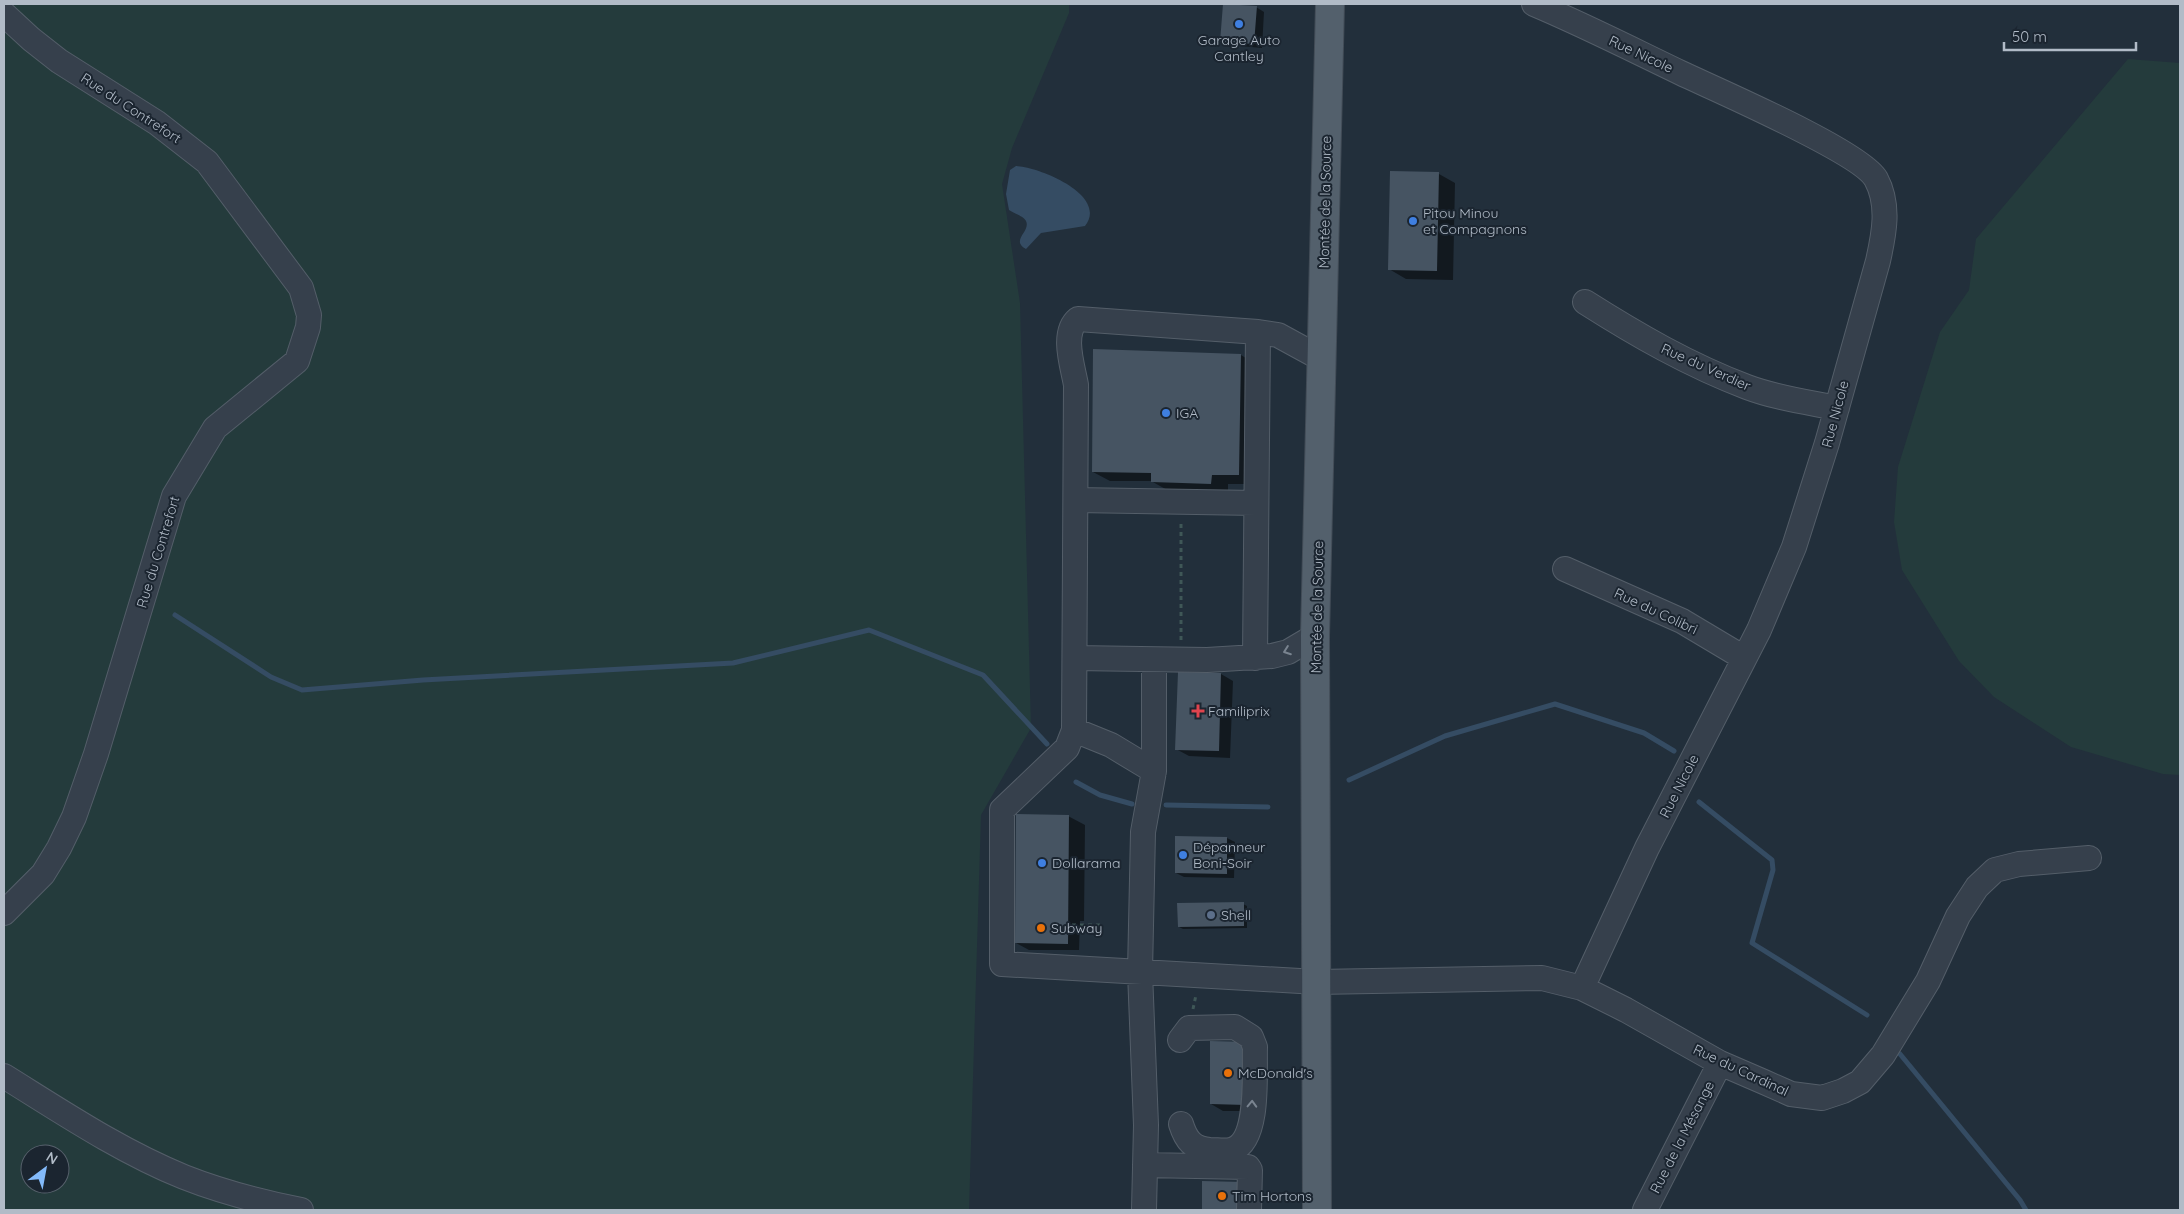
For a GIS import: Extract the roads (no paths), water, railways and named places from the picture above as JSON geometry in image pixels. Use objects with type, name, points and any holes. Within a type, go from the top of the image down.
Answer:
[{"type":"main road","name":"Montée de la Source","points":[[1317,1210],[1315,636],[1330,4]]},
{"type":"street","name":"Rue Nicole","points":[[1534,4],[1780,120],[1852,158],[1867,169],[1876,180],[1885,214],[1885,232],[1837,408],[1794,547],[1759,630],[1647,848],[1582,988]]},
{"type":"street","name":"Rue du Contrefort","points":[[4,14],[59,62],[157,122],[207,162],[300,288],[309,315],[308,327],[297,361],[215,428],[174,496],[96,754],[74,817],[59,848],[43,874],[4,914]]},
{"type":"street","name":"Rue du Verdier","points":[[1585,302],[1629,331],[1678,357],[1748,388],[1837,408]]},
{"type":"street","points":[[1154,771],[1111,745],[1074,730],[1076,385],[1070,350],[1070,336],[1074,322],[1078,319],[1258,332],[1278,335],[1322,359]]},
{"type":"street","points":[[1255,658],[1258,332]]},
{"type":"street","points":[[1076,500],[1256,503]]},
{"type":"street","name":"Rue du Colibri","points":[[1565,569],[1682,621],[1744,658]]},
{"type":"street","points":[[1075,658],[1154,660],[1255,658],[1288,652],[1315,636]]},
{"type":"street","points":[[1144,1210],[1146,1112],[1140,972],[1143,832],[1154,771],[1154,660]]},
{"type":"street","name":"Rue du Cardinal","points":[[1074,730],[1067,748],[1002,810],[1002,964],[1317,982],[1542,978],[1582,988],[1626,1010],[1720,1063],[1791,1094],[1822,1098],[1843,1091],[1860,1082],[1883,1055],[1928,981],[1958,916],[1977,887],[1995,870],[2019,864],[2089,858]]},
{"type":"street","points":[[1180,1040],[1189,1028],[1235,1027],[1251,1037],[1255,1047],[1252,1125],[1248,1134],[1234,1149],[1217,1150],[1194,1146],[1182,1128]]},
{"type":"street","name":"Rue de la Mésange","points":[[1645,1210],[1720,1063]]},
{"type":"street","points":[[4,1076],[125,1149],[183,1176],[253,1200],[302,1210]]},
{"type":"street","points":[[1145,1165],[1248,1167],[1250,1170],[1249,1210]]},
{"type":"water","points":[[1016,166],[1040,171],[1054,177],[1080,194],[1088,204],[1090,215],[1085,226],[1041,233],[1026,249],[1022,246],[1020,239],[1026,229],[1026,221],[1009,210],[1006,194],[1010,170]]},
{"type":"waterway","points":[[175,615],[271,677],[302,690],[423,680],[733,663],[869,630],[983,675],[1047,744]]},
{"type":"waterway","points":[[1349,780],[1445,736],[1555,704],[1644,733],[1674,751]]},
{"type":"waterway","points":[[1076,782],[1100,795],[1132,804]]},
{"type":"waterway","points":[[1699,802],[1772,860],[1773,870],[1752,943],[1867,1015]]},
{"type":"waterway","points":[[1166,805],[1268,807]]},
{"type":"waterway","points":[[1900,1054],[2020,1200],[2026,1210]]},
{"type":"place","name":"Garage Auto Cantley","points":[[1239,24]]},
{"type":"place","name":"Pitou Minou et Compagnons","points":[[1413,221]]},
{"type":"place","name":"IGA","points":[[1166,413]]},
{"type":"place","name":"Familiprix","points":[[1198,711]]},
{"type":"place","name":"Dépanneur Boni-Soir","points":[[1183,855]]},
{"type":"place","name":"Dollarama","points":[[1042,863]]},
{"type":"place","name":"Shell","points":[[1211,915]]},
{"type":"place","name":"Subway","points":[[1041,928]]},
{"type":"place","name":"McDonald's","points":[[1228,1073]]},
{"type":"place","name":"Tim Hortons","points":[[1222,1196]]}]
